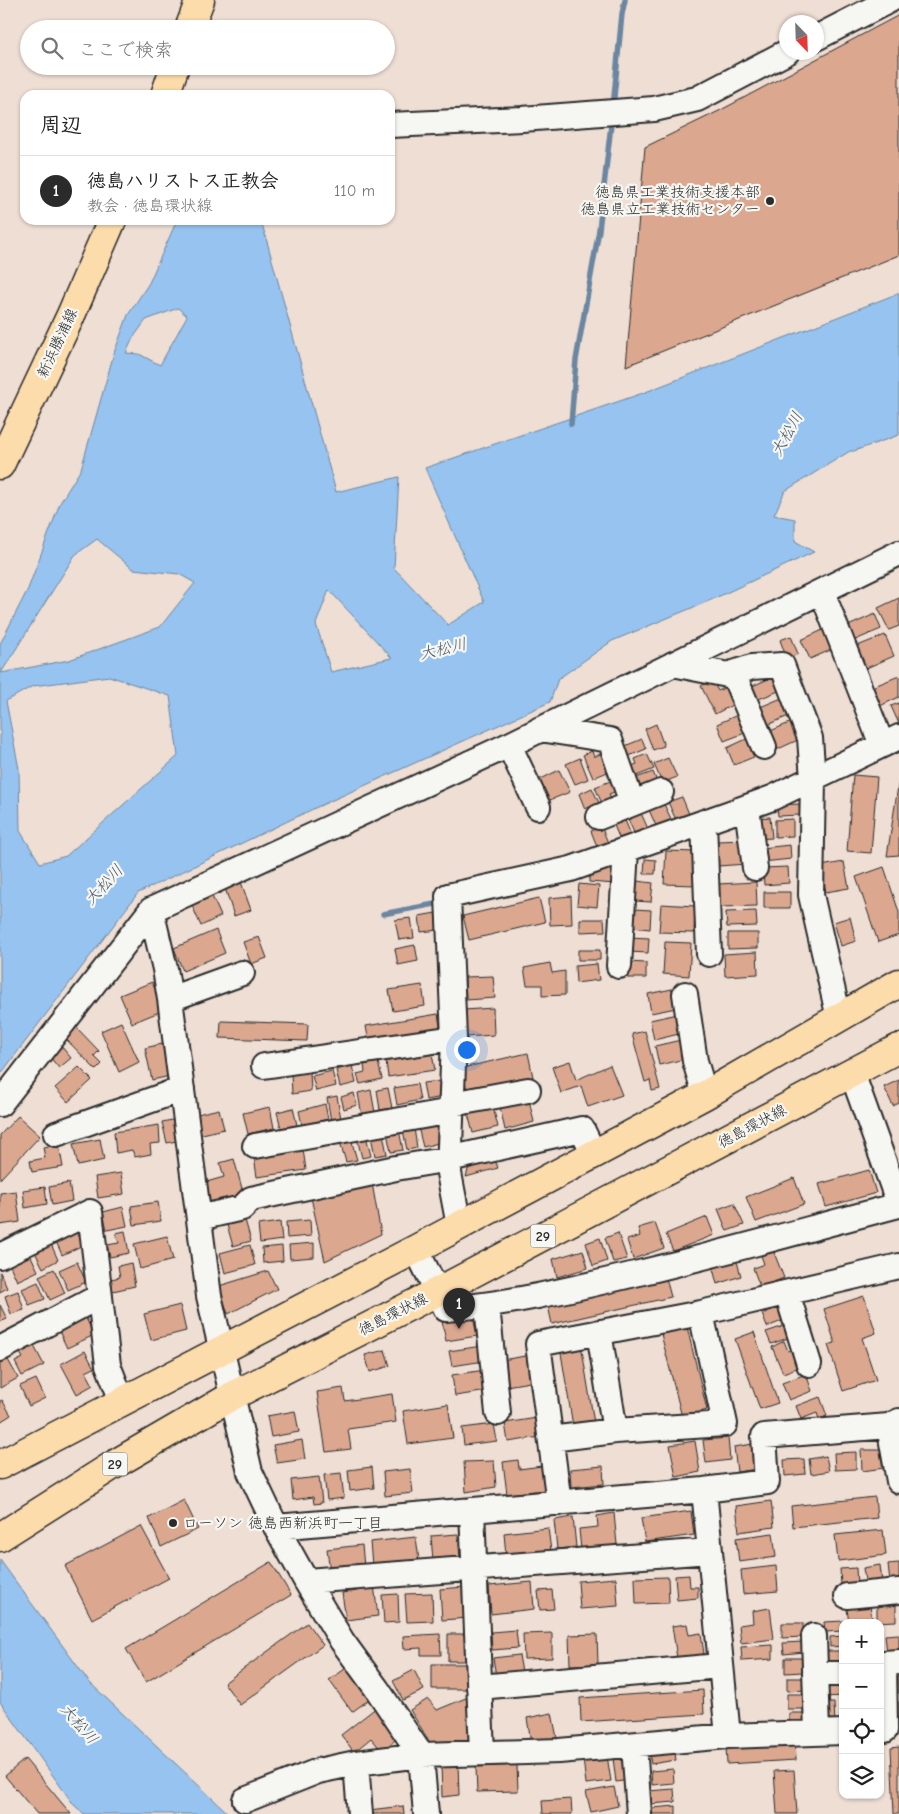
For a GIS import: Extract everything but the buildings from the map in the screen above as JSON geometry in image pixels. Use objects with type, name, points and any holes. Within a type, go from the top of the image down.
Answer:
[{"type":"main road","points":[[192,20],[200,0]]},
{"type":"main road","points":[[167,90],[172,75]]},
{"type":"main road","name":"新浜勝浦線","points":[[0,465],[71,315],[110,225]]},
{"type":"main road","points":[[0,1465],[416,1249],[705,1095],[899,983]]},
{"type":"main road","name":"徳島環状線","points":[[0,1537],[115,1464],[232,1396],[437,1292],[899,1048]]},
{"type":"street","points":[[824,34],[890,0]]},
{"type":"street","points":[[395,125],[654,109],[697,99],[779,57]]},
{"type":"street","points":[[0,1104],[151,910],[509,744],[899,553]]},
{"type":"street","points":[[459,1226],[449,1173],[454,1038],[448,896],[571,869],[626,850],[772,798],[891,741],[822,592]]},
{"type":"street","points":[[736,633],[752,654],[742,670],[764,747]]},
{"type":"street","points":[[673,664],[728,675],[742,670],[782,665],[810,738],[812,779],[811,895],[839,1018]]},
{"type":"street","points":[[540,729],[610,740],[632,803]]},
{"type":"street","points":[[509,744],[538,807]]},
{"type":"street","points":[[599,817],[661,792]]},
{"type":"street","points":[[747,807],[755,868]]},
{"type":"street","points":[[704,822],[708,954]]},
{"type":"street","points":[[619,966],[626,850]]},
{"type":"street","points":[[151,910],[170,999],[209,1296],[250,1472],[276,1526],[342,1641],[421,1755],[426,1814]]},
{"type":"street","points":[[170,999],[242,973]]},
{"type":"street","points":[[685,994],[695,1061],[705,1095]]},
{"type":"street","points":[[263,1066],[454,1038]]},
{"type":"street","points":[[416,1249],[446,1309],[487,1306],[548,1295],[698,1259],[899,1204],[852,1073]]},
{"type":"street","points":[[56,1134],[182,1089]]},
{"type":"street","points":[[255,1146],[452,1108],[528,1090]]},
{"type":"street","points":[[199,1218],[242,1208],[251,1199],[396,1168],[450,1159],[582,1129],[594,1154]]},
{"type":"street","points":[[0,1256],[90,1212],[108,1365],[122,1401]]},
{"type":"street","points":[[559,1503],[538,1344],[701,1313],[899,1266]]},
{"type":"street","points":[[787,1293],[809,1364]]},
{"type":"street","points":[[0,1349],[100,1296]]},
{"type":"street","points":[[487,1306],[498,1413]]},
{"type":"street","points":[[551,1439],[615,1431],[725,1424],[701,1313]]},
{"type":"street","points":[[599,1332],[615,1431]]},
{"type":"street","points":[[276,1526],[559,1503],[704,1490],[767,1482],[764,1436],[894,1424],[899,1481]]},
{"type":"street","points":[[704,1490],[728,1736]]},
{"type":"street","points":[[472,1510],[482,1753]]},
{"type":"street","points":[[306,1581],[710,1551]]},
{"type":"street","points":[[847,1596],[899,1591]]},
{"type":"street","points":[[814,1636],[817,1733]]},
{"type":"street","points":[[888,1730],[884,1663],[899,1662]]},
{"type":"street","points":[[479,1687],[720,1666]]},
{"type":"street","points":[[815,1674],[839,1674]]},
{"type":"street","points":[[245,1800],[318,1771],[356,1763],[421,1755],[559,1751],[728,1736],[839,1732]]},
{"type":"street","points":[[634,1745],[639,1814]]},
{"type":"street","points":[[356,1763],[360,1814]]},
{"type":"water","name":"大松川","points":[[175,225],[262,225],[336,492],[399,477],[394,568],[448,625],[484,602],[425,468],[643,393],[899,293],[899,435],[850,451],[785,491],[774,515],[795,519],[795,541],[814,552],[711,600],[612,641],[558,679],[550,702],[315,808],[138,893],[0,1075],[0,644],[28,589],[60,503],[81,469],[114,353],[128,315],[149,283]],"holes":[[[178,308],[187,316],[160,365],[139,354],[126,353],[133,338],[146,320]],[[97,539],[133,569],[179,574],[195,583],[160,627],[69,660],[1,673],[75,555]],[[329,590],[391,657],[391,658],[331,672],[316,624]],[[109,676],[170,696],[178,756],[66,856],[40,863],[20,831],[19,769],[6,701],[33,686]]]},
{"type":"water","name":"大松川","points":[[0,1560],[89,1682],[229,1814],[84,1814],[74,1805],[0,1702]]},
{"type":"waterway","points":[[613,107],[625,0]]},
{"type":"waterway","points":[[571,424],[576,360],[599,230],[612,116]]},
{"type":"waterway","points":[[383,914],[440,903]]},
{"type":"place","name":"徳島県工業技術支援本部 徳島県立工業技術センター","points":[[770,201]]},
{"type":"place","name":"徳島ハリストス正教会","points":[[459,1329]]},
{"type":"place","name":"ローソン 徳島西新浜町一丁目","points":[[173,1523]]}]
